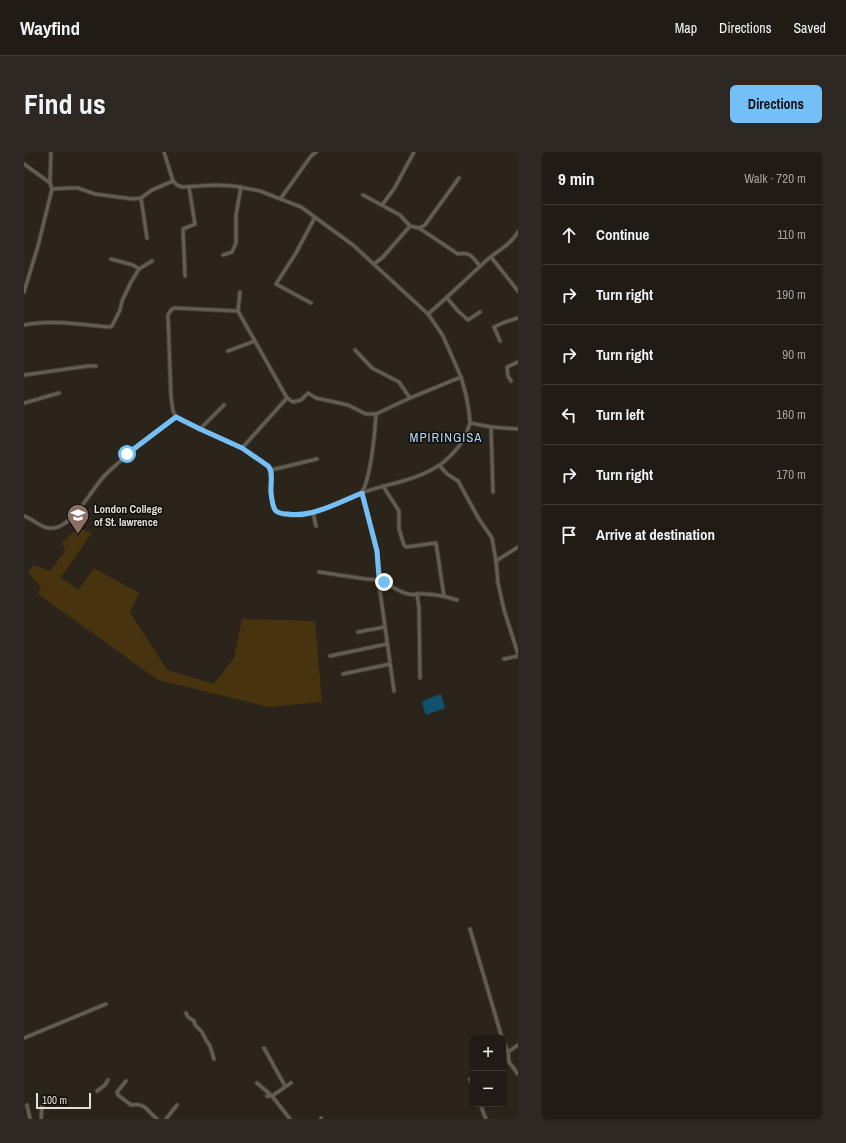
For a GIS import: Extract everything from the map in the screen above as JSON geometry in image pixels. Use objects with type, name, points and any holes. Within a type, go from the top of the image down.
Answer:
[{"type":"street","points":[[24,292],[38,246],[52,190],[50,183],[51,152]]},
{"type":"street","points":[[164,152],[173,181],[177,185],[182,187],[215,185],[241,187],[260,191],[301,207],[353,245],[428,314],[443,336],[461,377],[466,395],[470,423],[464,440],[440,466],[413,477],[362,493],[303,515],[293,515],[276,511],[274,508],[271,491],[271,470],[268,466],[242,448],[176,417],[173,411],[171,396],[168,315],[171,310],[174,308],[238,311]]},
{"type":"street","points":[[307,152],[311,156]]},
{"type":"street","points":[[281,198],[311,156],[316,152]]},
{"type":"street","points":[[382,205],[394,189],[414,152]]},
{"type":"street","points":[[24,164],[50,183]]},
{"type":"street","points":[[419,228],[425,225],[459,178]]},
{"type":"street","points":[[52,190],[78,188],[95,194],[133,199],[141,198],[152,190],[173,181]]},
{"type":"street","points":[[185,276],[183,229],[195,224],[189,187]]},
{"type":"street","points":[[223,255],[232,252],[236,243],[236,214],[241,187]]},
{"type":"street","points":[[363,195],[400,215],[410,226],[419,228],[458,254],[466,253],[470,255],[480,266]]},
{"type":"street","points":[[141,198],[147,238]]},
{"type":"street","points":[[311,302],[276,284],[296,253],[314,217]]},
{"type":"street","points":[[374,264],[410,226]]},
{"type":"street","points":[[428,314],[480,266],[513,240],[518,232]]},
{"type":"street","points":[[491,257],[518,291]]},
{"type":"street","points":[[111,259],[133,265],[139,270]]},
{"type":"street","points":[[24,325],[47,322],[112,326],[131,282],[139,270],[152,261]]},
{"type":"street","points":[[240,292],[238,311],[256,341],[286,398],[293,402],[301,400],[308,393],[316,398],[348,405],[366,414],[376,414],[461,377]]},
{"type":"street","points":[[447,298],[468,320],[480,312]]},
{"type":"street","points":[[500,341],[494,327],[518,318]]},
{"type":"street","points":[[228,351],[256,341]]},
{"type":"street","points":[[355,350],[372,368],[399,382],[410,398]]},
{"type":"street","points":[[511,381],[508,376],[507,367],[518,362]]},
{"type":"street","points":[[24,375],[96,366]]},
{"type":"street","points":[[24,403],[59,393]]},
{"type":"street","points":[[242,448],[286,398]]},
{"type":"street","points":[[200,429],[224,405]]},
{"type":"street","points":[[376,414],[371,457],[365,486],[362,493],[377,551],[380,580],[379,584],[394,691]]},
{"type":"street","points":[[24,516],[30,518],[44,528],[59,527],[78,511],[91,495],[97,484],[127,454],[176,417]]},
{"type":"street","points":[[470,423],[491,427],[518,429]]},
{"type":"street","points":[[491,427],[493,492]]},
{"type":"street","points":[[271,470],[318,459]]},
{"type":"street","points":[[440,466],[447,474],[458,481],[492,538],[498,583],[504,610],[518,655],[504,659]]},
{"type":"street","points":[[383,486],[399,511],[399,529],[404,545],[406,547],[436,543],[444,596]]},
{"type":"street","points":[[313,512],[316,526]]},
{"type":"street","points":[[496,561],[518,547]]},
{"type":"street","points":[[319,572],[380,580],[412,595],[424,594],[444,596],[457,600]]},
{"type":"street","points":[[417,594],[420,678]]},
{"type":"street","points":[[358,632],[385,627]]},
{"type":"street","points":[[330,656],[387,644]]},
{"type":"street","points":[[343,674],[390,664]]},
{"type":"street","points":[[470,929],[502,1035]]},
{"type":"street","points":[[24,1038],[106,1004]]},
{"type":"street","points":[[186,1013],[202,1032],[210,1046],[214,1059]]},
{"type":"street","points":[[508,1052],[518,1045]]},
{"type":"street","points":[[506,1047],[509,1062],[518,1074]]},
{"type":"street","points":[[264,1048],[285,1086]]},
{"type":"street","points":[[97,1091],[105,1085],[108,1080]]},
{"type":"street","points":[[126,1081],[117,1092],[118,1095],[131,1105],[138,1104],[145,1106],[149,1113],[156,1119]]},
{"type":"street","points":[[267,1096],[272,1096],[291,1082]]},
{"type":"street","points":[[257,1083],[272,1096],[290,1119]]},
{"type":"street","points":[[27,1105],[30,1119]]},
{"type":"street","points":[[166,1119],[177,1105]]},
{"type":"street","points":[[41,1119],[42,1106]]},
{"type":"street","points":[[481,1107],[486,1119]]},
{"type":"shaded area","points":[[78,528],[92,533],[61,577],[78,590],[94,568],[139,593],[130,612],[167,670],[214,684],[234,658],[242,619],[315,621],[322,702],[269,707],[158,680],[38,594],[41,587],[28,572],[34,565],[50,571],[65,551],[62,542]]},
{"type":"water","points":[[441,694],[445,708],[426,715],[422,703],[425,700]]},
{"type":"place","name":"London College of St. lawrence","points":[[78,534]]},
{"type":"district","name":"MPIRINGISA","points":[[446,437]]},
{"type":"route","points":[[127,454],[176,417],[242,448],[271,468],[271,491],[274,508],[280,513],[303,515],[362,493],[377,551],[379,578],[384,582]]}]
